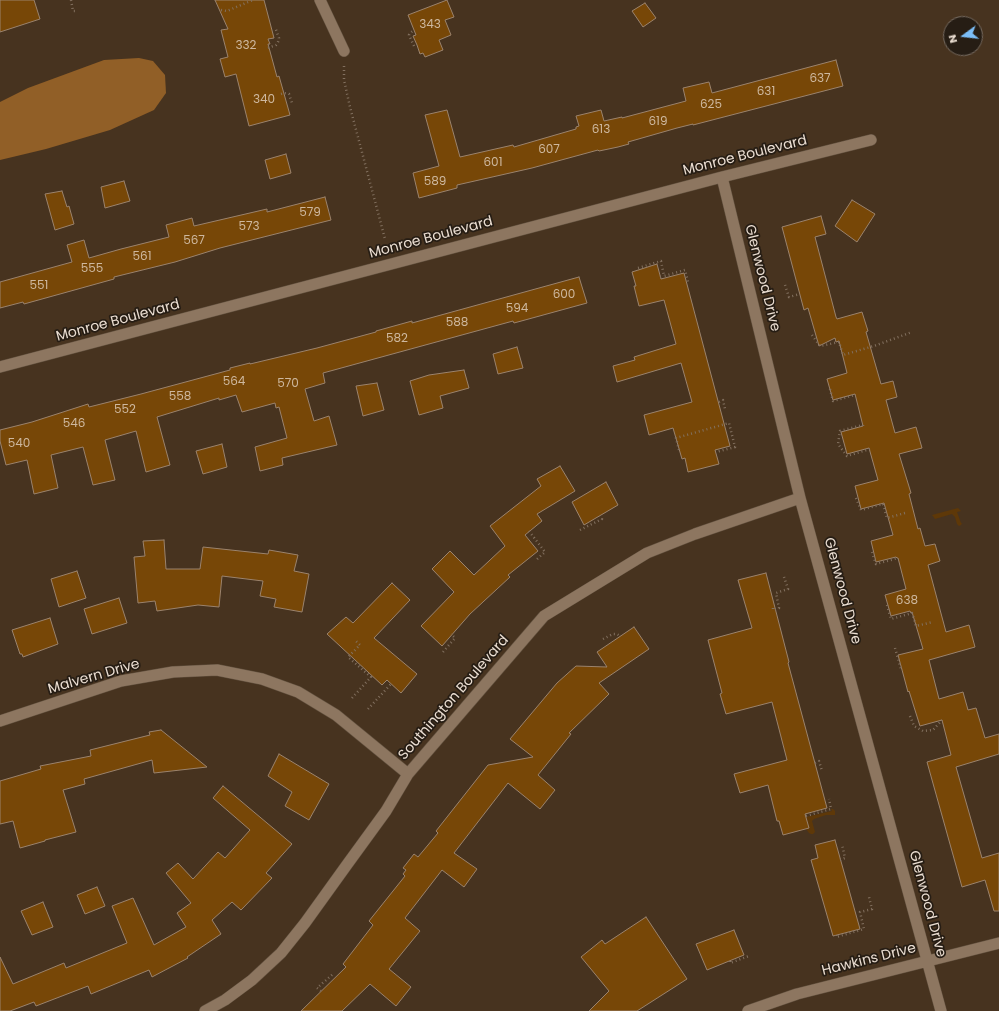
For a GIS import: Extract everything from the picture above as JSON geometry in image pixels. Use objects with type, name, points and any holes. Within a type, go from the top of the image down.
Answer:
[{"type":"street","points":[[320,0],[344,51]]},
{"type":"street","name":"Monroe Boulevard","points":[[0,367],[722,177],[871,140]]},
{"type":"street","name":"Glenwood Drive","points":[[722,177],[800,498],[941,1011]]},
{"type":"street","name":"Southington Boulevard","points":[[204,1011],[225,1000],[252,980],[281,953],[305,923],[386,811],[408,774],[544,616],[647,553],[695,534],[800,498]]},
{"type":"street","name":"Malvern Drive","points":[[0,722],[121,682],[173,672],[217,670],[262,679],[298,692],[336,715],[408,774]]},
{"type":"street","name":"Hawkins Drive","points":[[748,1011],[798,994],[999,943]]},
{"type":"path","points":[[71,0],[73,11],[75,11]]},
{"type":"path","points":[[221,10],[227,11],[253,0]]},
{"type":"path","points":[[268,48],[276,45],[278,42],[279,38],[275,27]]},
{"type":"path","points":[[414,30],[409,35],[414,46]]},
{"type":"path","points":[[344,51],[344,80],[384,239]]},
{"type":"path","points":[[281,94],[289,94],[292,103]]},
{"type":"path","points":[[638,268],[661,261],[664,276]]},
{"type":"path","points":[[660,277],[685,270],[688,282]]},
{"type":"path","points":[[785,285],[789,297],[800,294]]},
{"type":"path","points":[[812,335],[820,346],[839,342],[843,355],[874,346],[912,332]]},
{"type":"path","points":[[830,389],[833,401],[855,395]]},
{"type":"path","points":[[719,402],[723,400],[725,409]]},
{"type":"path","points":[[679,450],[676,438],[729,423],[735,447],[716,452]]},
{"type":"path","points":[[863,426],[840,431],[838,444],[847,456],[870,450]]},
{"type":"path","points":[[856,498],[861,510],[883,504],[887,518],[905,513]]},
{"type":"path","points":[[580,530],[602,519],[600,516]]},
{"type":"path","points":[[529,531],[545,552],[535,561]]},
{"type":"path","points":[[872,552],[876,564],[898,558]]},
{"type":"path","points":[[773,608],[773,610],[779,608],[776,593],[788,589],[784,577]]},
{"type":"path","points":[[887,605],[891,618],[912,613],[916,626],[933,622]]},
{"type":"path","points":[[442,652],[455,638],[451,634]]},
{"type":"path","points":[[603,639],[613,634],[620,636]]},
{"type":"path","points":[[352,698],[371,677],[348,656],[360,645],[356,641]]},
{"type":"path","points":[[895,648],[901,669],[902,668]]},
{"type":"path","points":[[368,709],[391,684]]},
{"type":"path","points":[[910,716],[914,726],[923,731],[933,730],[942,720]]},
{"type":"path","points":[[815,763],[819,761],[822,771]]},
{"type":"path","points":[[806,816],[831,809],[829,799]]},
{"type":"path","points":[[840,860],[845,858],[842,844]]},
{"type":"path","points":[[836,935],[836,937],[864,929],[860,912],[872,909],[869,897]]},
{"type":"path","points":[[730,961],[730,963],[749,956]]},
{"type":"path","points":[[321,991],[317,988],[333,974]]},
{"type":"shaded area","points":[[139,58],[153,61],[165,75],[166,93],[154,110],[110,130],[46,149],[0,160],[0,102],[28,88],[104,60]]},
{"type":"shaded area","points":[[958,508],[961,511],[957,512],[962,523],[959,526],[952,514],[935,519],[932,515]]},
{"type":"shaded area","points":[[831,809],[835,811],[835,815],[826,815],[814,819],[812,821],[815,832],[813,834],[809,833],[806,829],[809,828],[806,817],[832,811]]},
{"type":"building","points":[[0,0],[34,0],[40,19],[0,32]]},
{"type":"building","points":[[215,0],[264,0],[274,38],[268,39],[270,44],[268,44],[290,115],[249,126],[236,74],[225,77],[220,59],[228,57],[221,30],[228,29]]},
{"type":"building","points":[[447,0],[454,17],[445,20],[451,35],[439,40],[443,50],[425,57],[423,53],[420,54],[413,36],[416,35],[408,15]]},
{"type":"building","points":[[645,3],[656,18],[643,27],[632,11]]},
{"type":"building","points":[[836,60],[843,86],[677,128],[628,142],[629,144],[618,147],[598,150],[532,168],[457,185],[457,188],[419,198],[413,173],[439,166],[425,115],[447,110],[460,157],[513,145],[514,147],[576,129],[576,127],[579,126],[576,116],[601,110],[604,121],[622,118],[686,101],[683,88],[709,82],[712,93]]},
{"type":"building","points":[[286,154],[291,173],[270,179],[265,160]]},
{"type":"building","points":[[124,181],[130,201],[105,208],[101,187]]},
{"type":"building","points":[[62,191],[67,207],[69,206],[74,224],[55,230],[45,194]]},
{"type":"building","points":[[325,197],[331,220],[114,277],[114,279],[24,304],[23,302],[0,308],[0,282],[72,262],[67,245],[84,240],[89,258],[169,237],[166,225],[192,218],[194,226],[267,209],[267,212]]},
{"type":"building","points":[[852,200],[875,214],[857,242],[835,226]]},
{"type":"building","points":[[821,216],[826,234],[815,237],[836,317],[837,319],[862,312],[868,331],[866,332],[881,384],[893,381],[897,397],[886,400],[895,433],[916,427],[922,448],[899,454],[911,493],[909,494],[918,529],[920,528],[925,546],[935,544],[940,561],[928,565],[946,632],[969,625],[975,647],[929,660],[939,699],[963,692],[968,710],[976,708],[985,738],[999,734],[999,754],[956,767],[982,858],[999,853],[999,911],[994,911],[985,880],[962,887],[927,762],[951,755],[942,720],[920,726],[909,691],[908,692],[898,655],[923,649],[912,612],[911,613],[910,611],[891,616],[885,595],[906,589],[898,558],[896,557],[876,562],[871,541],[893,535],[884,503],[861,509],[855,486],[878,480],[869,448],[847,454],[841,432],[863,426],[855,394],[833,400],[827,379],[847,373],[839,341],[836,342],[835,338],[819,346],[808,308],[804,310],[782,227]]},
{"type":"building","points":[[657,264],[661,279],[684,273],[730,446],[715,450],[719,464],[688,472],[685,458],[682,459],[673,428],[649,435],[644,415],[692,402],[681,363],[617,382],[613,366],[635,360],[634,357],[676,344],[664,300],[639,306],[634,286],[636,286],[632,272]]},
{"type":"building","points":[[579,277],[587,303],[514,323],[513,321],[323,373],[325,383],[305,389],[314,421],[329,416],[337,445],[282,458],[283,465],[260,471],[255,447],[287,438],[279,407],[276,408],[275,403],[242,412],[236,395],[219,400],[219,398],[157,417],[170,465],[146,472],[136,431],[105,440],[115,480],[93,485],[83,447],[51,455],[58,488],[34,494],[27,460],[6,465],[0,441],[0,430],[32,422],[88,404],[89,407],[141,394],[230,370],[230,368],[317,348],[412,321],[412,323]]},
{"type":"building","points":[[517,347],[523,368],[498,374],[493,354]]},
{"type":"building","points":[[464,370],[469,388],[440,396],[443,408],[419,415],[410,381],[429,375]]},
{"type":"building","points":[[377,383],[384,410],[363,416],[356,386]]},
{"type":"building","points":[[222,444],[227,467],[203,474],[196,451]]},
{"type":"building","points":[[560,466],[575,491],[537,514],[542,521],[525,535],[538,551],[508,575],[510,577],[470,614],[442,646],[421,626],[454,592],[432,569],[450,551],[474,575],[505,546],[490,526],[541,486],[537,479]]},
{"type":"building","points":[[606,482],[618,505],[584,525],[572,502]]},
{"type":"building","points":[[164,540],[166,569],[200,569],[203,547],[268,554],[269,550],[298,555],[294,571],[309,574],[302,612],[274,607],[276,599],[260,596],[263,581],[222,576],[219,607],[198,605],[157,611],[155,601],[138,603],[134,557],[145,556],[143,541]]},
{"type":"building","points":[[77,571],[86,598],[59,607],[51,579]]},
{"type":"building","points":[[766,573],[789,662],[788,663],[827,808],[805,814],[809,828],[783,835],[779,821],[777,821],[768,785],[740,793],[734,774],[787,760],[772,702],[726,714],[708,640],[752,628],[738,580]]},
{"type":"building","points":[[392,583],[410,600],[374,638],[417,674],[401,693],[387,680],[382,685],[327,634],[346,617],[353,623]]},
{"type":"building","points":[[119,598],[127,623],[92,634],[84,609]]},
{"type":"building","points":[[50,618],[58,644],[23,657],[22,654],[20,654],[12,630]]},
{"type":"building","points":[[634,627],[649,649],[599,683],[609,694],[569,733],[571,734],[538,775],[555,790],[540,809],[508,783],[454,853],[477,869],[464,887],[442,870],[405,918],[420,931],[389,969],[411,987],[396,1006],[370,984],[342,1011],[301,1011],[346,967],[343,964],[373,925],[369,921],[405,876],[403,874],[406,870],[403,868],[414,854],[418,857],[438,833],[436,831],[488,765],[533,757],[510,739],[557,683],[576,666],[607,667],[597,652]]},
{"type":"building","points":[[161,730],[207,767],[154,773],[152,760],[84,779],[85,784],[63,790],[76,832],[20,848],[13,821],[0,824],[0,781],[41,769],[40,766],[91,756],[90,750],[150,735],[149,732]]},
{"type":"building","points":[[279,754],[329,784],[309,820],[285,806],[292,792],[268,776]]},
{"type":"building","points":[[223,786],[292,844],[266,873],[272,878],[241,910],[232,902],[212,920],[221,934],[187,957],[188,958],[152,977],[149,970],[91,994],[88,986],[36,1006],[34,1002],[10,1011],[0,1011],[0,957],[13,984],[64,963],[66,968],[127,943],[112,906],[133,898],[154,945],[186,927],[177,913],[191,903],[166,873],[178,863],[193,879],[218,852],[225,858],[250,830],[213,798]]},
{"type":"building","points":[[835,840],[860,929],[833,936],[811,860],[818,858],[815,845]]},
{"type":"building","points":[[97,887],[105,906],[85,914],[77,895]]},
{"type":"building","points":[[43,902],[53,927],[32,935],[21,911]]},
{"type":"building","points":[[646,917],[687,979],[637,1011],[589,1011],[609,991],[581,957],[602,940],[605,944]]},
{"type":"building","points":[[734,930],[744,955],[707,970],[696,944]]}]
